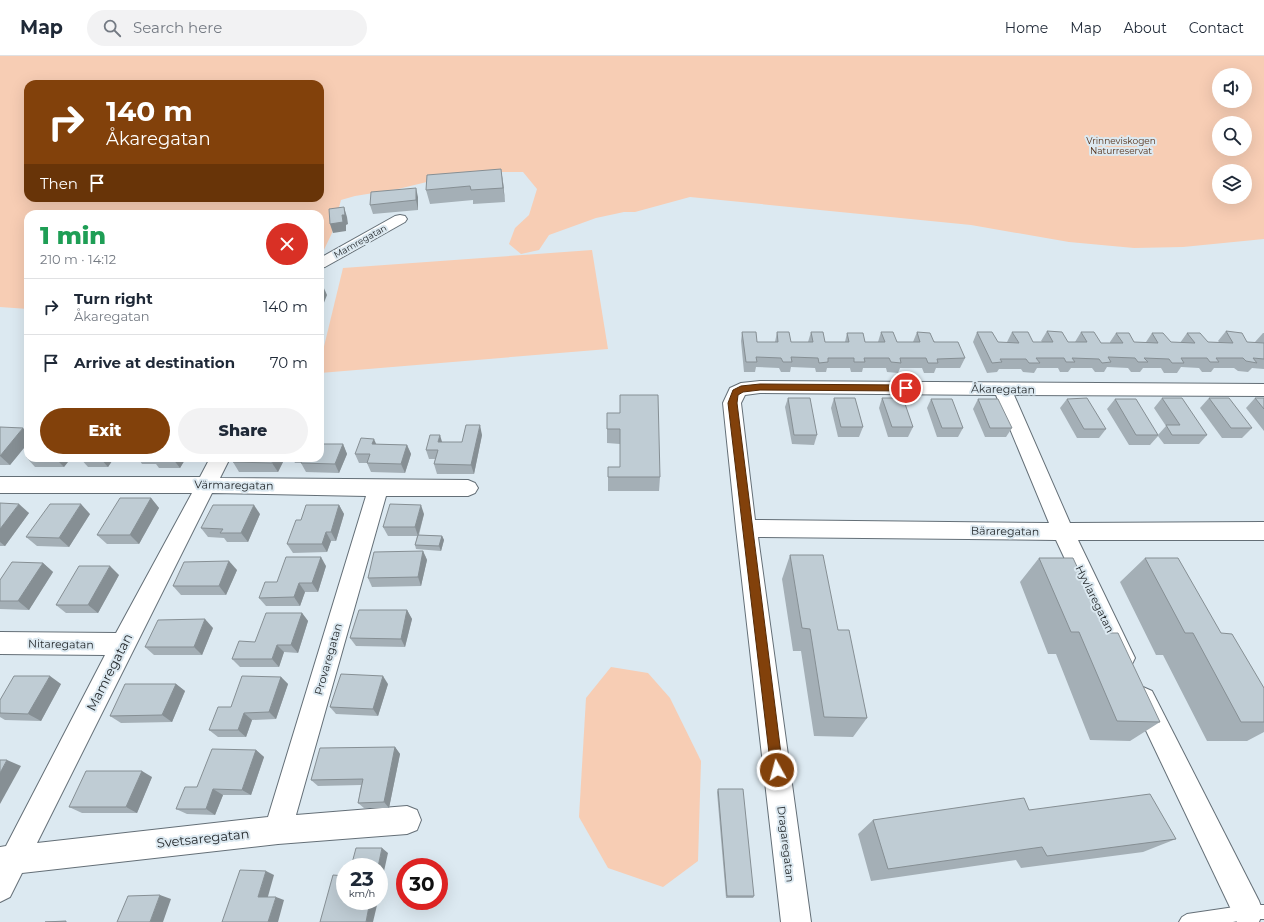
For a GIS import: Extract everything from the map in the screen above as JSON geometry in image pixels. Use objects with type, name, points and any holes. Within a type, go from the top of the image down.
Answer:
[{"type":"street","name":"Mamregatan","points":[[324,262],[400,218]]},
{"type":"street","name":"Åkaregatan","points":[[741,389],[760,387],[953,388],[1003,390],[1264,390]]},
{"type":"street","name":"Dragaregatan","points":[[741,389],[736,392],[732,403],[746,528],[796,922]]},
{"type":"street","name":"Hyvlaregatan","points":[[1003,390],[1063,532],[1173,761],[1256,912]]},
{"type":"street","name":"Mamregatan","points":[[0,887],[7,860],[123,644],[218,462]]},
{"type":"street","name":"Värmaregatan","points":[[0,485],[207,484],[378,488],[468,488]]},
{"type":"street","name":"Provaregatan","points":[[278,830],[378,488]]},
{"type":"street","name":"Bäraregatan","points":[[746,528],[1063,532],[1264,531]]},
{"type":"street","name":"Nitaregatan","points":[[0,643],[123,644]]},
{"type":"street","name":"Svetsaregatan","points":[[7,860],[278,830],[407,820]]},
{"type":"lane","points":[[1187,922],[1256,912]]},
{"type":"green space","name":"Vrinneviskogen Naturreservat","points":[[0,56],[1264,56],[1264,239],[1183,247],[1134,248],[1069,242],[971,225],[690,197],[635,212],[624,212],[596,218],[549,235],[539,250],[521,254],[509,244],[515,228],[529,215],[537,189],[523,172],[468,172],[398,189],[355,196],[341,200],[332,233],[324,250],[324,210],[24,210],[24,309],[0,307]]},
{"type":"green space","points":[[592,250],[608,349],[324,373],[324,346],[343,268]]},
{"type":"green space","points":[[611,667],[648,673],[670,698],[701,761],[698,861],[663,887],[608,868],[579,817],[586,698]]},
{"type":"building","points":[[501,169],[503,188],[471,190],[470,186],[426,190],[427,175]]},
{"type":"building","points":[[416,188],[416,200],[370,205],[371,192]]},
{"type":"building","points":[[344,207],[345,215],[342,215],[343,222],[330,224],[329,209]]},
{"type":"building","points":[[1047,331],[1062,332],[1068,342],[1087,342],[1081,332],[1094,332],[1101,343],[1123,343],[1116,333],[1129,333],[1134,342],[1158,343],[1152,333],[1163,333],[1171,342],[1195,343],[1187,333],[1200,333],[1208,342],[1233,343],[1226,331],[1242,333],[1247,342],[1264,343],[1264,359],[1253,358],[1257,363],[1246,361],[1243,358],[1216,358],[1219,362],[1210,362],[1207,358],[1181,358],[1184,363],[1172,363],[1169,359],[1144,358],[1148,362],[1138,362],[1135,358],[1108,357],[1111,362],[1102,363],[1099,359],[1072,358],[1075,362],[1066,362],[1064,358],[1036,358],[1040,363],[1029,363],[1026,359],[1000,359],[1002,362],[992,363],[977,332],[992,332],[998,342],[1019,343],[1012,332],[1028,332],[1033,342],[1053,342]]},
{"type":"building","points":[[742,332],[756,332],[757,342],[778,342],[777,332],[789,332],[791,342],[813,342],[811,332],[823,332],[825,342],[849,342],[847,333],[863,333],[865,342],[885,342],[881,332],[893,332],[897,342],[920,342],[917,332],[930,333],[934,342],[958,342],[965,358],[937,359],[938,363],[928,363],[926,358],[900,358],[901,363],[891,362],[889,358],[864,358],[865,362],[854,362],[854,358],[828,358],[828,362],[819,363],[818,358],[791,357],[792,362],[783,362],[781,358],[756,357],[757,362],[746,362]]},
{"type":"building","points":[[620,395],[658,395],[660,477],[608,477],[608,467],[620,467],[620,429],[607,429],[607,413],[620,413]]},
{"type":"building","points":[[788,398],[810,398],[817,435],[794,435]]},
{"type":"building","points":[[834,398],[855,398],[863,427],[841,427]]},
{"type":"building","points":[[882,398],[903,398],[913,427],[892,427]]},
{"type":"building","points":[[1087,398],[1106,429],[1084,429],[1067,399]]},
{"type":"building","points":[[1162,398],[1182,398],[1207,435],[1172,435],[1166,425],[1180,425]]},
{"type":"building","points":[[1209,398],[1229,398],[1252,428],[1231,428]]},
{"type":"building","points":[[1255,398],[1264,398],[1264,409]]},
{"type":"building","points":[[931,399],[952,399],[963,428],[942,428]]},
{"type":"building","points":[[978,399],[998,399],[1012,428],[990,428]]},
{"type":"building","points":[[1115,399],[1136,399],[1158,435],[1136,435]]},
{"type":"building","points":[[466,425],[480,425],[471,465],[434,464],[438,450],[426,450],[430,435],[440,435],[438,442],[462,442]]},
{"type":"building","points":[[0,427],[23,428],[0,456]]},
{"type":"building","points":[[361,438],[374,439],[372,444],[407,445],[401,464],[367,463],[370,454],[355,454]]},
{"type":"building","points":[[324,444],[343,444],[335,464],[301,463],[324,462]]},
{"type":"building","points":[[233,462],[272,462],[272,463]]},
{"type":"building","points":[[120,498],[151,498],[130,535],[97,535]]},
{"type":"building","points":[[0,503],[19,504],[0,529]]},
{"type":"building","points":[[50,504],[81,504],[59,538],[26,537]]},
{"type":"building","points":[[390,504],[421,505],[415,527],[383,527]]},
{"type":"building","points":[[213,505],[254,505],[241,533],[220,533],[223,529],[201,528]]},
{"type":"building","points":[[306,505],[339,505],[331,532],[326,532],[322,544],[287,544],[296,520],[301,520]]},
{"type":"building","points":[[418,535],[442,536],[439,546],[415,545]]},
{"type":"building","points":[[423,551],[418,577],[368,578],[374,552]]},
{"type":"building","points":[[790,555],[823,555],[838,630],[849,630],[867,718],[824,717],[810,629],[802,628]]},
{"type":"building","points":[[286,557],[321,557],[312,583],[299,583],[294,597],[259,598],[265,582],[277,582]]},
{"type":"building","points":[[1039,558],[1073,558],[1108,633],[1118,633],[1160,722],[1117,721],[1079,632],[1071,632]]},
{"type":"building","points":[[1145,558],[1178,558],[1221,633],[1232,634],[1264,688],[1264,722],[1241,722],[1193,633],[1185,633]]},
{"type":"building","points":[[229,561],[219,586],[173,586],[184,562]]},
{"type":"building","points":[[12,562],[43,563],[18,601],[0,601],[0,580]]},
{"type":"building","points":[[79,566],[110,566],[88,605],[56,605]]},
{"type":"building","points":[[359,610],[407,610],[401,639],[350,638]]},
{"type":"building","points":[[266,613],[302,613],[291,645],[277,645],[272,659],[232,659],[239,641],[255,642]]},
{"type":"building","points":[[205,619],[194,647],[145,647],[158,620]]},
{"type":"building","points":[[341,674],[383,676],[373,709],[330,707]]},
{"type":"building","points":[[14,676],[50,676],[28,714],[0,713],[0,700]]},
{"type":"building","points":[[242,676],[281,677],[269,712],[244,713],[238,730],[209,730],[218,707],[231,707]]},
{"type":"building","points":[[125,684],[176,684],[162,715],[110,716]]},
{"type":"building","points":[[395,747],[384,802],[358,803],[363,779],[311,780],[320,748]]},
{"type":"building","points":[[212,749],[256,750],[242,790],[213,789],[206,809],[176,809],[185,787],[197,787]]},
{"type":"building","points":[[0,760],[7,760],[0,773]]},
{"type":"building","points":[[86,771],[142,771],[126,807],[69,807]]},
{"type":"building","points":[[718,789],[743,789],[754,896],[727,896]]},
{"type":"building","points":[[1150,794],[1176,839],[1047,856],[1042,847],[888,869],[873,820],[1024,798],[1029,810]]},
{"type":"building","points":[[356,848],[382,848],[380,858],[353,858]]},
{"type":"building","points":[[240,870],[266,871],[258,897],[276,897],[268,922],[222,922]]},
{"type":"building","points":[[333,875],[336,875],[336,910],[368,910],[366,922],[320,922]]},
{"type":"building","points":[[160,895],[150,922],[117,922],[128,896]]},
{"type":"building","points":[[66,921],[66,922],[45,922]]},
{"type":"route","points":[[777,770],[746,528],[732,403],[734,395],[741,389],[760,387],[906,388]]}]
